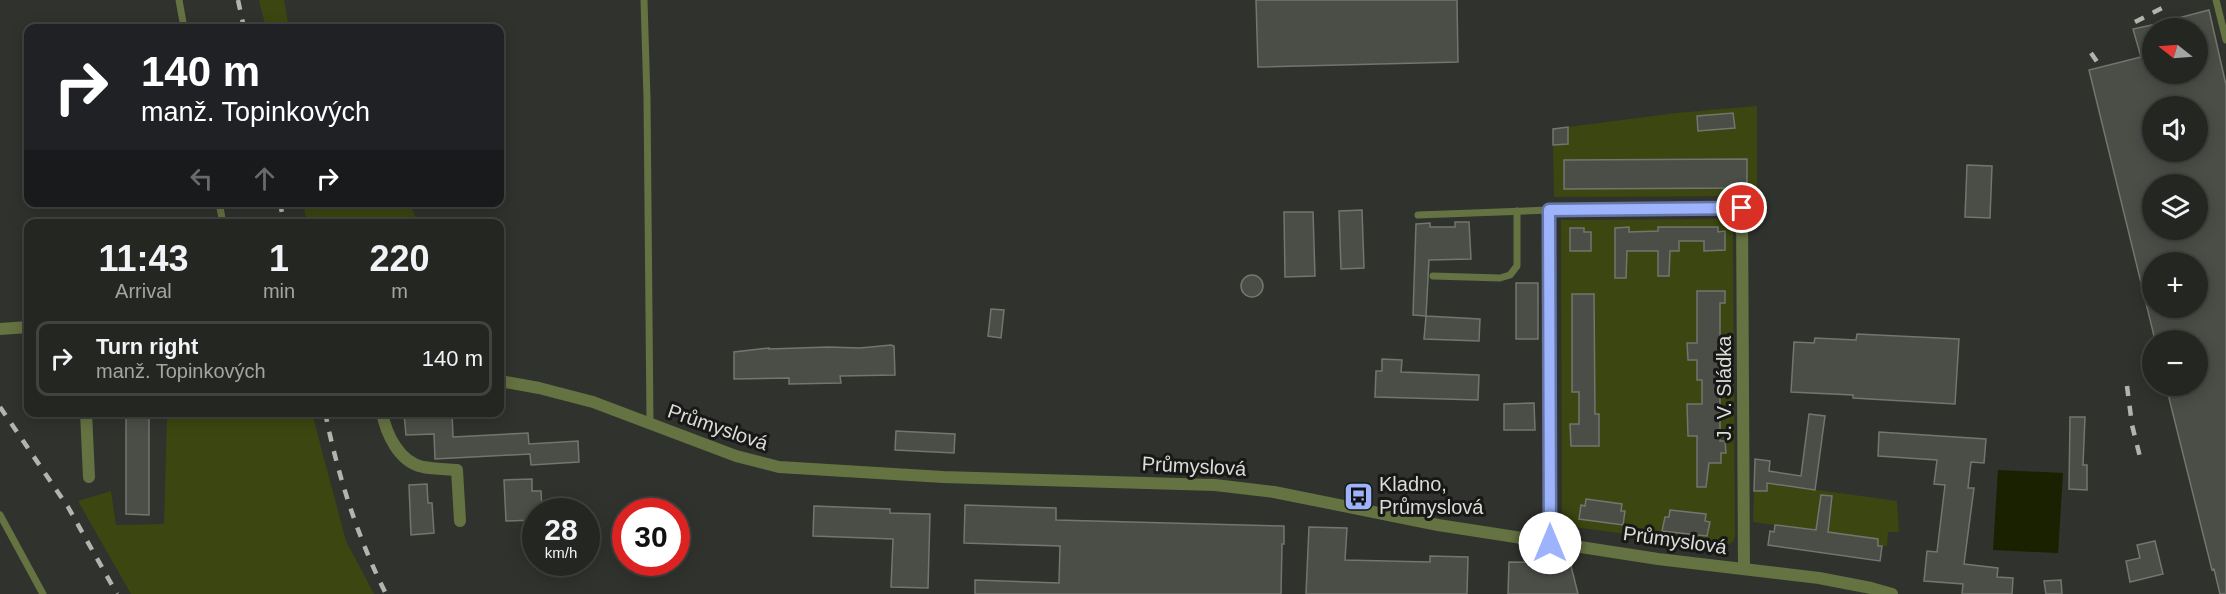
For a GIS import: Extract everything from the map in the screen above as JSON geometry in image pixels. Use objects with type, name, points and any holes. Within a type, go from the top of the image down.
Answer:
[{"type":"street","name":"J. V. Sládka","points":[[1549,210],[1742,208],[1744,569]]},
{"type":"street","points":[[1549,210],[1550,543]]},
{"type":"street","points":[[0,329],[24,327]]},
{"type":"street","name":"Průmyslová","points":[[504,382],[572,396],[743,459],[778,467],[943,477],[1252,488],[1438,525],[1550,543],[1819,578],[1892,594]]},
{"type":"street","points":[[86,417],[89,477]]},
{"type":"street","points":[[383,417],[385,429],[402,457],[421,467],[457,470],[460,521]]},
{"type":"lane","points":[[179,0],[183,24]]},
{"type":"lane","points":[[644,0],[650,423]]},
{"type":"lane","points":[[2216,0],[2226,40]]},
{"type":"lane","points":[[1418,215],[1549,210]]},
{"type":"lane","points":[[1433,276],[1500,278],[1510,275],[1517,266],[1517,211]]},
{"type":"lane","points":[[0,515],[43,594]]},
{"type":"green space","points":[[259,0],[284,0],[288,24],[265,24]]},
{"type":"green space","points":[[1757,106],[1757,196],[1554,197],[1553,145],[1568,144],[1568,127],[1676,113]]},
{"type":"green space","points":[[304,207],[407,207],[412,209],[416,219],[306,219]]},
{"type":"green space","points":[[1721,219],[1729,223],[1733,232],[1735,536],[1733,542],[1722,547],[1567,526],[1562,519],[1561,220]]},
{"type":"green space","points":[[167,417],[313,417],[346,541],[374,594],[131,594],[78,501],[111,491],[116,525],[164,524]]},
{"type":"green space","points":[[1767,483],[1897,501],[1899,532],[1888,532],[1887,546],[1878,546],[1878,539],[1828,532],[1829,518],[1816,531],[1753,522],[1754,491],[1767,491]]},
{"type":"shaded area","points":[[1998,470],[2063,473],[2058,553],[1993,550]]},
{"type":"building","points":[[1256,0],[1457,0],[1458,62],[1258,67]]},
{"type":"building","points":[[2209,10],[2226,85],[2226,594],[2220,594],[2214,569],[2212,570],[2168,396],[2208,396],[2208,330],[2153,330],[2150,318],[2208,318],[2208,252],[2142,252],[2142,287],[2089,70],[2141,57],[2133,29],[2142,27],[2142,84],[2208,84],[2208,18],[2178,18]]},
{"type":"building","points":[[1733,113],[1735,128],[1698,131],[1697,116]]},
{"type":"building","points":[[1568,127],[1568,144],[1553,145],[1553,129]]},
{"type":"building","points":[[1747,159],[1747,188],[1564,189],[1564,160]]},
{"type":"building","points":[[1967,165],[1992,166],[1990,218],[1965,217]]},
{"type":"building","points":[[1362,210],[1364,268],[1341,269],[1339,211]]},
{"type":"building","points":[[1284,212],[1313,212],[1315,276],[1285,277]]},
{"type":"building","points":[[1455,222],[1469,222],[1471,259],[1429,260],[1426,316],[1413,315],[1416,224],[1430,223],[1430,227],[1455,227]]},
{"type":"building","points":[[1629,227],[1629,232],[1658,231],[1658,227],[1718,227],[1718,232],[1725,231],[1725,250],[1704,251],[1704,241],[1679,241],[1679,251],[1670,251],[1669,276],[1658,276],[1658,251],[1627,251],[1626,278],[1615,278],[1615,228]]},
{"type":"building","points":[[1570,228],[1584,228],[1584,232],[1591,232],[1591,251],[1570,251]]},
{"type":"building","points":[[1252,275],[1260,278],[1263,286],[1260,294],[1252,297],[1244,294],[1241,286],[1244,278]]},
{"type":"building","points":[[1516,283],[1538,283],[1538,339],[1516,339]]},
{"type":"building","points":[[1697,291],[1725,291],[1725,303],[1720,303],[1720,441],[1725,441],[1726,453],[1721,453],[1721,463],[1709,463],[1706,487],[1697,487],[1697,436],[1688,436],[1687,404],[1702,404],[1702,380],[1697,380],[1697,360],[1688,360],[1687,343],[1697,343]]},
{"type":"building","points":[[1572,294],[1594,294],[1595,414],[1599,414],[1599,446],[1571,446],[1570,424],[1579,424],[1579,392],[1572,392]]},
{"type":"building","points":[[991,309],[1004,310],[1001,338],[988,336]]},
{"type":"building","points":[[1426,316],[1480,319],[1479,341],[1424,339]]},
{"type":"building","points":[[1857,334],[1959,339],[1955,404],[1791,392],[1794,342],[1814,343],[1815,338],[1856,340]]},
{"type":"building","points":[[894,346],[895,375],[840,376],[841,383],[789,384],[789,378],[734,379],[734,352],[769,348],[860,348]]},
{"type":"building","points":[[1382,359],[1402,360],[1401,372],[1479,375],[1478,400],[1375,397],[1376,371],[1382,371]]},
{"type":"building","points":[[1534,403],[1535,430],[1504,430],[1504,404]]},
{"type":"building","points":[[1809,414],[1825,416],[1815,490],[1767,483],[1767,491],[1754,491],[1755,459],[1770,461],[1769,471],[1801,476]]},
{"type":"building","points":[[126,417],[149,417],[149,515],[126,514]]},
{"type":"building","points":[[404,417],[452,417],[453,437],[528,433],[529,444],[578,441],[579,462],[531,465],[530,454],[435,459],[434,434],[406,435]]},
{"type":"building","points":[[2070,417],[2085,417],[2083,465],[2087,465],[2087,490],[2069,489]]},
{"type":"building","points":[[896,431],[955,434],[954,453],[895,450]]},
{"type":"building","points":[[1879,432],[1986,439],[1984,463],[1971,462],[1968,488],[1974,488],[1964,564],[1998,568],[1997,577],[2013,578],[2012,594],[1962,594],[1963,584],[1924,581],[1927,551],[1937,552],[1945,485],[1934,484],[1937,460],[1878,456]]},
{"type":"building","points":[[532,479],[532,491],[541,491],[541,498],[522,498],[522,520],[506,521],[504,480]]},
{"type":"building","points":[[427,484],[428,503],[432,503],[434,533],[411,535],[409,485]]},
{"type":"building","points":[[1821,495],[1832,496],[1828,532],[1878,539],[1878,546],[1882,546],[1880,561],[1768,545],[1770,531],[1774,532],[1775,525],[1816,530]]},
{"type":"building","points":[[1586,499],[1622,504],[1621,511],[1625,511],[1623,525],[1579,519],[1581,505],[1585,506]]},
{"type":"building","points":[[965,505],[1056,508],[1056,520],[1284,526],[1281,594],[975,594],[975,580],[1059,583],[1060,546],[964,543]]},
{"type":"building","points":[[814,506],[890,509],[890,513],[930,514],[928,588],[891,587],[893,539],[813,536]]},
{"type":"building","points":[[1670,510],[1706,514],[1705,521],[1710,522],[1707,536],[1662,531],[1665,517],[1669,517]]},
{"type":"building","points":[[1309,527],[1347,528],[1345,560],[1430,562],[1430,556],[1468,557],[1467,594],[1306,594]]},
{"type":"building","points":[[2155,541],[2163,574],[2130,582],[2126,561],[2140,558],[2137,545]]},
{"type":"building","points":[[1509,562],[1567,563],[1571,566],[1578,594],[1508,594]]},
{"type":"building","points":[[2061,580],[2062,594],[2046,594],[2044,581]]},
{"type":"railway","points":[[238,0],[243,24]]},
{"type":"railway","points":[[2135,22],[2164,7]]},
{"type":"railway","points":[[2091,53],[2100,66]]},
{"type":"railway","points":[[281,207],[283,219]]},
{"type":"railway","points":[[2127,386],[2132,425],[2141,461]]},
{"type":"railway","points":[[0,407],[68,507],[117,594]]},
{"type":"railway","points":[[326,417],[349,505],[386,594]]},
{"type":"place","name":"Kladno, Průmyslová","points":[[1358,496]]},
{"type":"route","points":[[1550,543],[1549,210],[1742,208]]}]
